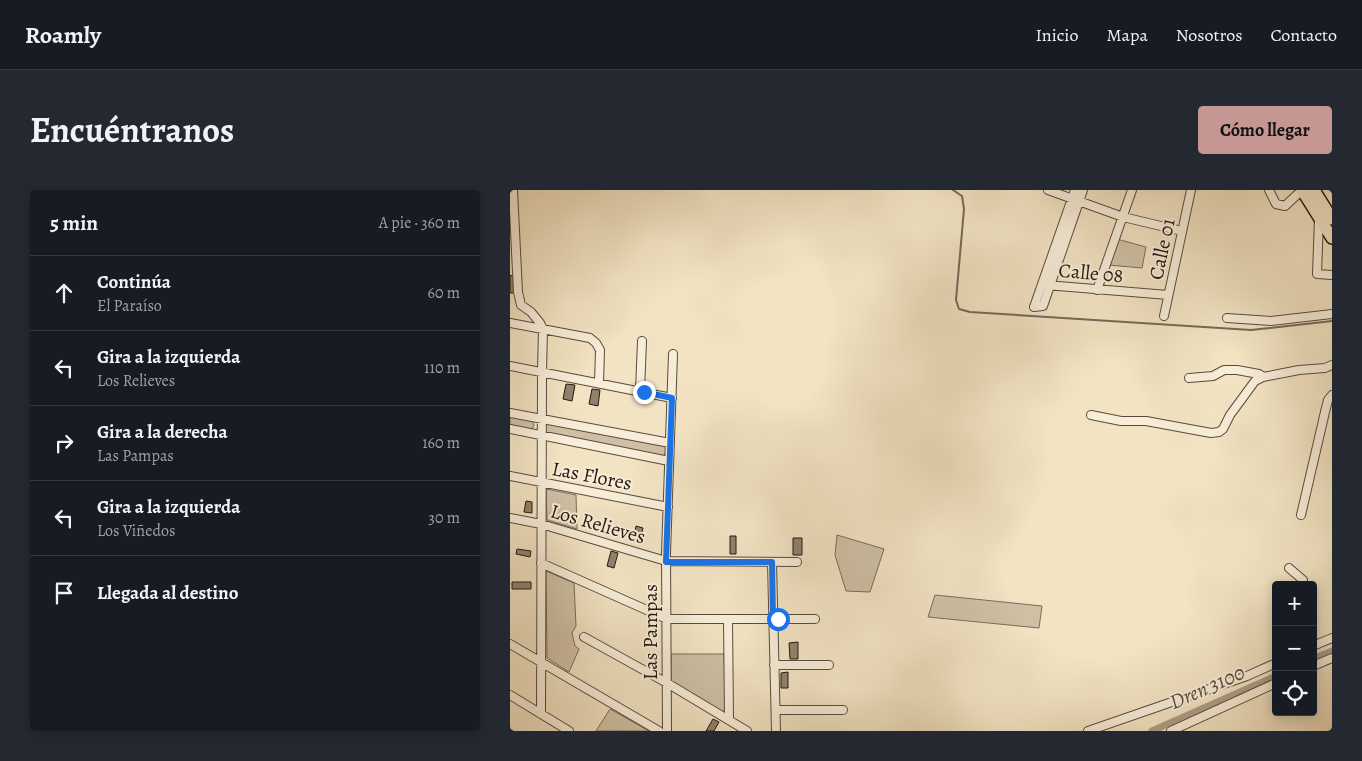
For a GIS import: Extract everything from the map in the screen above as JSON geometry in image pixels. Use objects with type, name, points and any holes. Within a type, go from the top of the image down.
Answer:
[{"type":"highway","points":[[1302,190],[1328,214]]},
{"type":"highway","points":[[1314,190],[1328,214],[1332,238]]},
{"type":"street","points":[[513,190],[518,292],[521,305],[531,312],[543,329],[541,714]]},
{"type":"street","points":[[1048,190],[1123,216],[1182,231]]},
{"type":"street","points":[[1075,190],[1076,200],[1043,306],[1034,307],[1041,285],[1076,200],[1083,190]]},
{"type":"street","points":[[1097,290],[1132,190]]},
{"type":"street","name":"Calle 01","points":[[1164,316],[1192,190]]},
{"type":"street","points":[[1269,190],[1276,204],[1285,206],[1302,190]]},
{"type":"street","points":[[1328,214],[1317,274],[1332,275]]},
{"type":"street","name":"Calle 08","points":[[1041,285],[1168,295]]},
{"type":"street","points":[[1227,318],[1271,321],[1332,314]]},
{"type":"street","points":[[510,323],[590,338],[600,350],[599,383]]},
{"type":"street","points":[[640,391],[642,341]]},
{"type":"street","name":"Las Pampas","points":[[667,731],[666,562],[673,354]]},
{"type":"street","points":[[1091,415],[1122,420],[1146,421],[1211,433],[1218,432],[1223,428],[1230,414],[1255,381],[1263,377],[1299,370],[1325,368],[1332,365]]},
{"type":"street","points":[[510,366],[672,398]]},
{"type":"street","points":[[1189,378],[1213,376],[1224,370],[1237,370],[1259,374],[1263,377]]},
{"type":"street","points":[[1301,515],[1328,400],[1332,395]]},
{"type":"street","points":[[510,413],[670,443]]},
{"type":"street","points":[[510,430],[669,462]]},
{"type":"street","name":"Las Flores","points":[[510,476],[668,507]]},
{"type":"street","name":"Los Relieves","points":[[510,518],[541,524],[666,562],[797,562]]},
{"type":"street","points":[[772,562],[776,731]]},
{"type":"street","points":[[541,563],[667,619],[816,619]]},
{"type":"street","points":[[1289,568],[1302,581]]},
{"type":"street","points":[[728,619],[728,720]]},
{"type":"street","points":[[584,637],[667,683],[747,731]]},
{"type":"street","points":[[1317,644],[1332,638]]},
{"type":"street","points":[[510,644],[659,731]]},
{"type":"street","points":[[1317,664],[1332,658]]},
{"type":"street","points":[[774,666],[829,665]]},
{"type":"street","points":[[1088,731],[1247,676],[1272,665]]},
{"type":"street","points":[[1171,731],[1272,685]]},
{"type":"street","points":[[510,695],[568,731]]},
{"type":"street","points":[[776,710],[842,710]]},
{"type":"shaded area","points":[[1117,239],[1146,247],[1142,268],[1108,265]]},
{"type":"shaded area","points":[[510,416],[531,420],[534,425],[529,430],[510,426]]},
{"type":"shaded area","points":[[548,424],[662,445],[666,447],[667,454],[661,456],[546,433],[544,427]]},
{"type":"shaded area","points":[[546,489],[576,495],[577,529],[547,520]]},
{"type":"shaded area","points":[[837,535],[884,549],[870,592],[846,591],[835,555]]},
{"type":"shaded area","points":[[546,571],[574,583],[576,626],[572,633],[575,646],[579,649],[569,672],[547,658]]},
{"type":"shaded area","points":[[935,595],[1042,606],[1039,628],[928,617]]},
{"type":"shaded area","points":[[671,654],[724,654],[726,711],[723,715],[671,682]]},
{"type":"shaded area","points":[[610,709],[649,731],[596,731]]},
{"type":"building","points":[[510,275],[515,277],[515,293],[510,293]]},
{"type":"building","points":[[566,384],[575,385],[572,401],[563,399]]},
{"type":"building","points":[[592,389],[600,390],[598,406],[589,404]]},
{"type":"building","points":[[526,501],[532,502],[532,513],[524,512]]},
{"type":"building","points":[[636,526],[643,528],[640,541],[633,540]]},
{"type":"building","points":[[730,536],[736,536],[736,554],[730,554]]},
{"type":"building","points":[[793,538],[802,538],[802,555],[793,555]]},
{"type":"building","points":[[517,549],[531,551],[530,557],[516,554]]},
{"type":"building","points":[[611,551],[618,553],[614,568],[607,566]]},
{"type":"building","points":[[512,582],[531,582],[531,589],[512,589]]},
{"type":"building","points":[[798,642],[798,659],[790,659],[789,643]]},
{"type":"building","points":[[788,672],[788,688],[781,688],[781,673]]},
{"type":"building","points":[[713,719],[719,722],[714,731],[706,731]]},
{"type":"waterway","points":[[953,190],[962,196],[964,209],[956,300],[959,309],[970,312],[1251,330],[1332,321]]},
{"type":"waterway","name":"Dren 3100","points":[[1317,657],[1332,651]]},
{"type":"waterway","name":"Dren 3100","points":[[1152,731],[1272,678]]},
{"type":"route","points":[[644,392],[672,398],[666,562],[772,562],[773,619],[778,619]]}]
